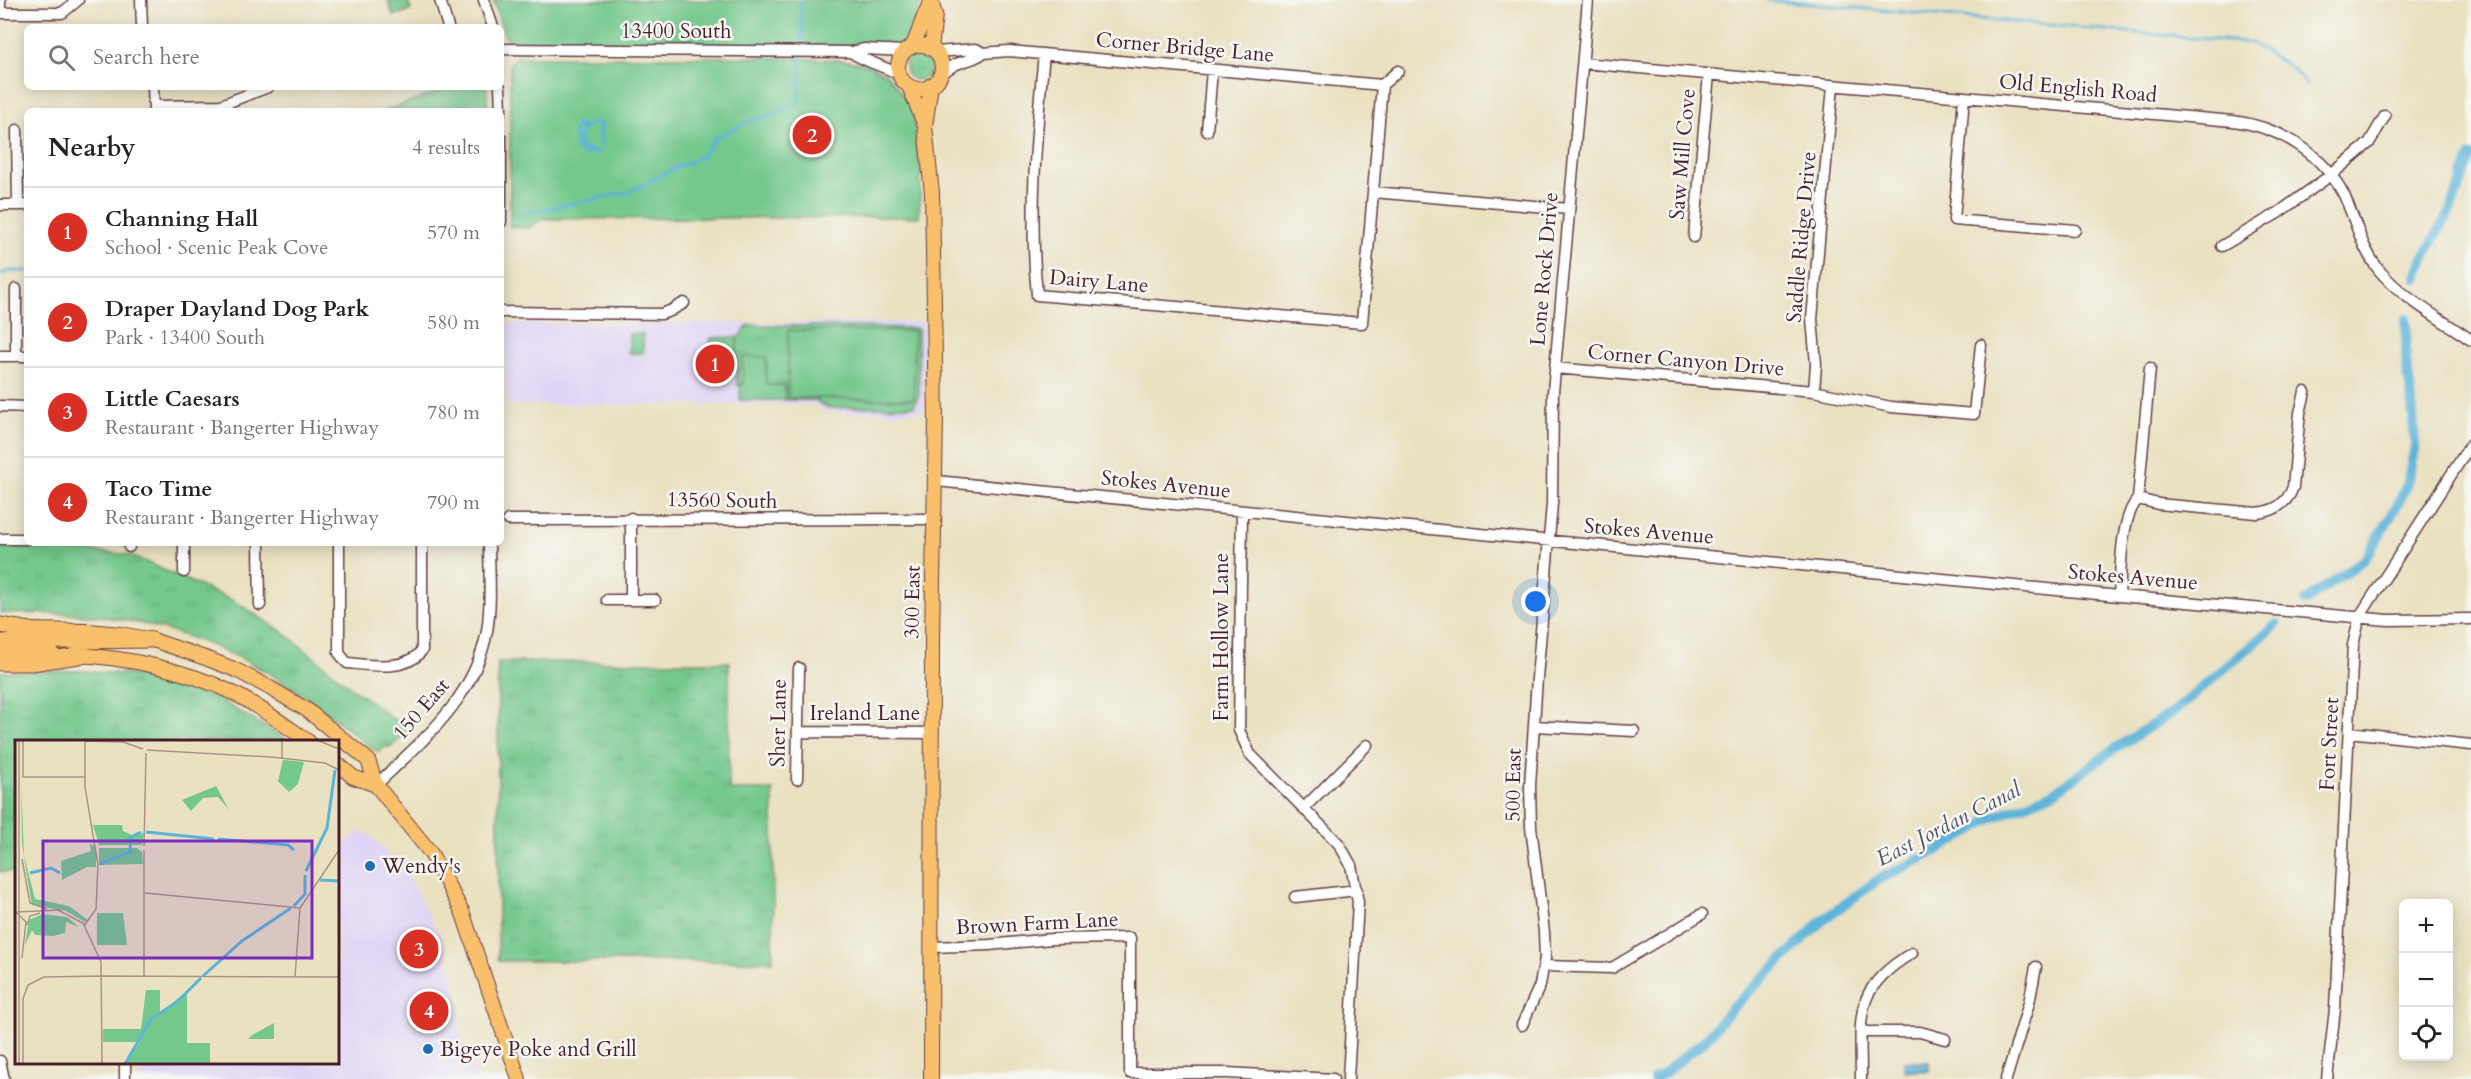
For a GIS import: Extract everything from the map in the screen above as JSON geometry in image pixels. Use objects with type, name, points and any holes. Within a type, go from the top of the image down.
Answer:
[{"type":"highway","points":[[0,625],[30,630]]},
{"type":"highway","points":[[0,642],[153,640]]},
{"type":"highway","points":[[0,663],[32,663],[85,655]]},
{"type":"main road","points":[[909,49],[922,45],[933,51],[941,64],[935,81],[920,89],[909,86],[899,74],[898,61],[918,34],[923,14],[931,1]]},
{"type":"main road","points":[[931,1],[935,15],[933,51]]},
{"type":"main road","name":"300 East","points":[[925,126],[935,81]]},
{"type":"main road","name":"300 East","points":[[909,86],[925,126],[932,201],[936,481],[932,733],[931,1079]]},
{"type":"main road","points":[[0,630],[99,632],[153,640],[236,670],[306,710],[368,760],[376,785],[430,852],[462,911],[519,1079]]},
{"type":"main road","points":[[0,655],[85,655],[153,666],[232,692],[307,740]]},
{"type":"main road","points":[[339,765],[352,777],[376,785]]},
{"type":"street","points":[[0,0],[0,13],[62,13],[75,3]]},
{"type":"street","points":[[141,0],[142,24]]},
{"type":"street","points":[[440,0],[446,13],[446,24]]},
{"type":"street","points":[[484,0],[492,24]]},
{"type":"street","name":"Lone Rock Drive","points":[[1549,542],[1552,504],[1551,415],[1588,0]]},
{"type":"street","name":"13400 South","points":[[504,50],[851,52],[909,49]]},
{"type":"street","name":"Corner Bridge Lane","points":[[933,51],[976,49],[983,53]]},
{"type":"street","name":"Corner Bridge Lane","points":[[935,81],[956,63],[983,53],[1009,51],[1382,85]]},
{"type":"street","name":"13400 South","points":[[851,52],[863,60],[881,64],[899,74]]},
{"type":"street","name":"Dairy Lane","points":[[1044,54],[1034,166],[1034,270],[1037,295],[1362,323],[1373,192]]},
{"type":"street","name":"Old English Road","points":[[1582,63],[2256,125],[2278,133],[2299,145],[2331,175],[2344,196],[2364,247],[2387,279],[2471,340]]},
{"type":"street","points":[[1207,131],[1212,69]]},
{"type":"street","points":[[1398,71],[1382,85],[1373,192],[1569,209]]},
{"type":"street","name":"Saw Mill Cove","points":[[1694,237],[1709,74]]},
{"type":"street","name":"Saddle Ridge Drive","points":[[1814,391],[1816,364],[1812,319],[1833,86]]},
{"type":"street","points":[[153,90],[154,108]]},
{"type":"street","points":[[171,108],[221,105],[260,90]]},
{"type":"street","points":[[500,90],[501,108]]},
{"type":"street","points":[[1964,97],[1954,220],[2075,230]]},
{"type":"street","points":[[2222,246],[2278,213],[2331,175],[2370,143],[2385,116]]},
{"type":"street","points":[[0,205],[23,205],[17,130]]},
{"type":"street","points":[[0,356],[22,356],[16,289]]},
{"type":"street","points":[[504,312],[661,314],[684,303]]},
{"type":"street","name":"Corner Canyon Drive","points":[[1555,368],[1814,391],[1891,407],[1974,414],[1981,345]]},
{"type":"street","points":[[2119,596],[2125,535],[2130,510],[2138,499],[2150,368]]},
{"type":"street","points":[[2138,499],[2158,504],[2257,513],[2270,511],[2280,506],[2289,497],[2293,487],[2300,413],[2305,392]]},
{"type":"street","points":[[0,406],[24,407]]},
{"type":"street","name":"Fort Street","points":[[2327,1079],[2335,1009],[2354,645],[2360,616],[2471,444]]},
{"type":"street","name":"Stokes Avenue","points":[[936,481],[2119,596],[2388,620],[2471,620]]},
{"type":"street","name":"Farm Hollow Lane","points":[[1242,512],[1239,730],[1250,754],[1332,836],[1346,854],[1357,890],[1358,914],[1348,1079]]},
{"type":"street","points":[[631,519],[631,600]]},
{"type":"street","name":"13560 South","points":[[508,520],[935,519]]},
{"type":"street","points":[[0,539],[24,539]]},
{"type":"street","name":"500 East","points":[[1522,1025],[1537,994],[1544,966],[1545,941],[1531,827],[1530,786],[1549,542]]},
{"type":"street","points":[[184,546],[184,572]]},
{"type":"street","points":[[259,546],[260,605]]},
{"type":"street","points":[[339,546],[339,653],[347,663],[405,664],[416,660],[422,650],[422,546]]},
{"type":"street","name":"150 East","points":[[376,785],[449,713],[470,681],[487,630],[489,546]]},
{"type":"street","points":[[607,600],[655,600]]},
{"type":"street","name":"Sher Lane","points":[[797,778],[799,668]]},
{"type":"street","points":[[1534,726],[1634,731]]},
{"type":"street","name":"Ireland Lane","points":[[798,732],[932,733]]},
{"type":"street","points":[[2349,732],[2471,746]]},
{"type":"street","points":[[1304,808],[1367,745]]},
{"type":"street","points":[[1295,897],[1357,890]]},
{"type":"street","points":[[1544,966],[1612,968],[1701,914]]},
{"type":"street","name":"Brown Farm Lane","points":[[932,947],[1052,939],[1130,939],[1130,1073],[1228,1073],[1333,1079]]},
{"type":"street","points":[[1861,1079],[1863,1007],[1871,987],[1886,969],[1912,953]]},
{"type":"street","points":[[2006,1079],[2029,1003],[2036,967]]},
{"type":"street","points":[[1861,1032],[1920,1032],[1945,1039]]},
{"type":"street","points":[[0,1061],[4,1079]]},
{"type":"shaded area","points":[[923,322],[925,407],[920,412],[827,412],[812,404],[506,405],[505,324]]},
{"type":"shaded area","points":[[358,831],[371,836],[407,875],[444,944],[457,991],[462,1058],[475,1067],[475,1079],[142,1079],[142,1064],[339,1064],[339,848]]},
{"type":"green space","points":[[388,0],[407,0],[411,10],[393,16]]},
{"type":"green space","points":[[493,0],[922,0],[909,40],[898,46],[509,42],[504,34],[504,24],[501,24]]},
{"type":"green space","points":[[918,54],[927,58],[931,67],[927,76],[918,80],[909,76],[905,67],[909,58]]},
{"type":"green space","points":[[516,57],[761,57],[863,63],[887,74],[912,107],[921,174],[919,217],[542,219],[529,228],[510,227],[510,64]]},
{"type":"green space","points":[[487,90],[487,108],[393,108],[441,91]]},
{"type":"green space","points":[[749,325],[916,328],[918,330],[919,394],[914,406],[827,408],[815,400],[785,400],[785,385],[766,385],[766,357],[743,385],[737,385],[737,339]]},
{"type":"green space","points":[[788,330],[914,331],[914,399],[788,398]]},
{"type":"green space","points":[[629,334],[643,334],[643,353],[629,353]]},
{"type":"green space","points":[[737,337],[737,360],[711,360],[711,338]]},
{"type":"green space","points":[[743,357],[766,357],[766,385],[785,385],[785,400],[740,400],[740,386],[743,385]]},
{"type":"green space","points":[[0,546],[130,555],[234,601],[283,632],[353,689],[409,730],[392,746],[383,748],[380,752],[376,751],[306,697],[270,674],[216,647],[158,628],[99,616],[0,613]]},
{"type":"green space","points":[[498,662],[729,662],[729,790],[773,790],[773,961],[498,961]]},
{"type":"green space","points":[[84,671],[139,675],[218,699],[287,740],[15,740],[15,872],[0,872],[0,672]]},
{"type":"water","points":[[1904,1062],[1929,1062],[1929,1071],[1904,1071]]},
{"type":"waterway","points":[[519,214],[629,192],[701,157],[715,138],[750,121],[775,114],[796,104],[800,95],[802,25],[800,0]]},
{"type":"waterway","points":[[1767,0],[2252,43],[2293,69],[2307,86]]},
{"type":"waterway","points":[[580,126],[586,128],[591,123],[602,124],[600,139],[603,148]]},
{"type":"waterway","points":[[576,124],[582,131],[576,141],[576,147],[583,154],[600,152]]},
{"type":"waterway","points":[[576,124],[574,136],[576,139]]},
{"type":"waterway","points":[[599,125],[599,137]]},
{"type":"waterway","points":[[580,137],[580,149]]},
{"type":"waterway","points":[[581,150],[587,149],[591,152]]},
{"type":"waterway","name":"East Jordan Canal","points":[[2416,279],[2425,255],[2450,211],[2471,156]]},
{"type":"waterway","points":[[0,274],[24,271]]},
{"type":"waterway","name":"East Jordan Canal","points":[[2305,601],[2365,559],[2406,487],[2415,447],[2406,359],[2406,319]]},
{"type":"waterway","name":"East Jordan Canal","points":[[1654,1079],[1706,1039],[1732,1008],[1824,919],[1878,880],[1931,854],[1992,818],[2053,793],[2116,748],[2173,712],[2277,624]]},
{"type":"place","name":"Draper Dayland Dog Park","points":[[812,135]]},
{"type":"place","name":"Channing Hall","points":[[715,364]]},
{"type":"place","name":"Wendy's","points":[[370,866]]},
{"type":"place","name":"Little Caesars","points":[[419,949]]},
{"type":"place","name":"Taco Time","points":[[429,1011]]},
{"type":"place","name":"Bigeye Poke and Grill","points":[[428,1049]]}]
